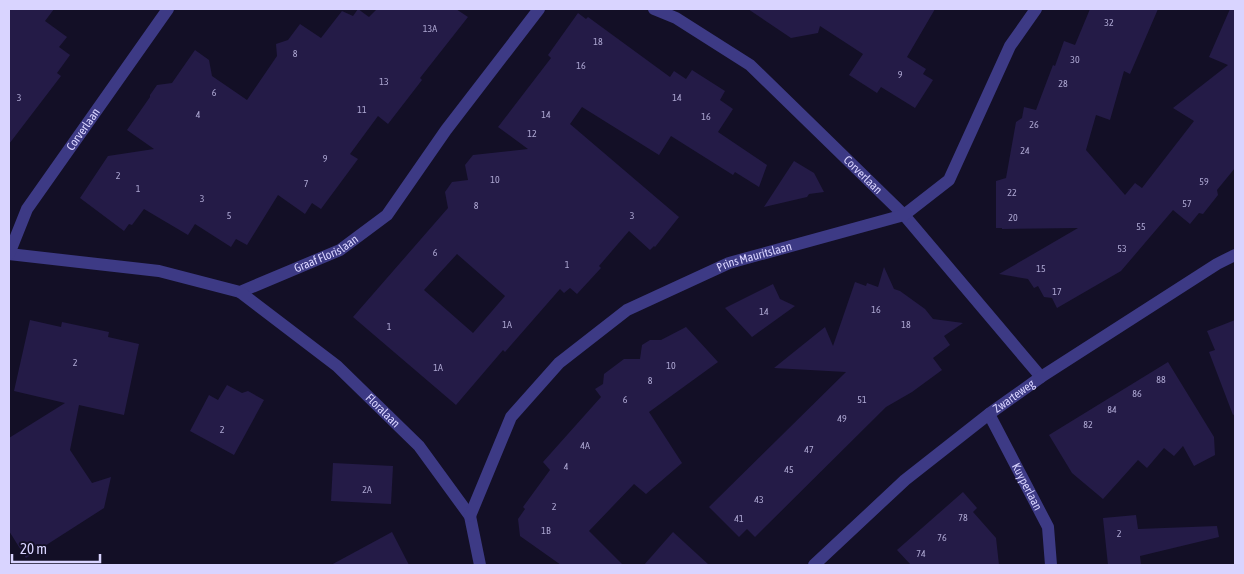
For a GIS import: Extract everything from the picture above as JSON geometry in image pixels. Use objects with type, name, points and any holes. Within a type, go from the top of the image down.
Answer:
[{"type":"street","name":"Corverlaan","points":[[9,254],[27,209],[168,9]]},
{"type":"street","name":"Graaf Florislaan","points":[[240,292],[340,250],[387,215],[446,130],[539,9]]},
{"type":"street","name":"Corverlaan","points":[[654,9],[676,18],[750,65],[904,214],[1041,377]]},
{"type":"street","name":"Prins Mauritslaan","points":[[470,516],[511,417],[559,363],[627,310],[729,263],[904,214],[949,180],[1010,46],[1036,9]]},
{"type":"street","points":[[9,254],[159,272],[240,292]]},
{"type":"street","name":"Zwarteweg","points":[[814,565],[905,480],[989,414],[1041,377],[1217,264],[1235,255]]},
{"type":"street","name":"Floralaan","points":[[240,292],[337,366],[419,446],[470,516],[480,565]]},
{"type":"street","name":"Kuyperlaan","points":[[989,414],[1048,527],[1051,565]]},
{"type":"building","points":[[9,9],[54,9],[45,21],[67,37],[59,47],[70,55],[57,73],[61,76],[9,144]]},
{"type":"building","points":[[358,9],[369,17],[377,9],[456,9],[468,17],[420,78],[422,80],[388,124],[378,116],[350,154],[358,159],[321,209],[312,203],[305,214],[278,195],[247,245],[236,239],[231,247],[195,224],[188,235],[144,209],[132,225],[129,224],[124,231],[80,198],[108,156],[154,149],[127,130],[157,85],[172,83],[195,50],[209,60],[212,76],[247,100],[277,56],[276,44],[288,40],[300,24],[321,38],[342,11],[353,16]]},
{"type":"building","points":[[748,9],[935,9],[907,57],[926,69],[923,74],[933,80],[915,108],[881,87],[877,93],[849,75],[863,54],[820,26],[818,33],[791,38]]},
{"type":"building","points":[[1090,9],[1158,9],[1130,74],[1124,71],[1110,120],[1096,115],[1086,150],[1125,195],[1135,183],[1142,188],[1194,121],[1173,108],[1228,65],[1209,57],[1230,9],[1235,9],[1235,168],[1217,190],[1218,195],[1203,214],[1199,213],[1190,224],[1173,210],[1121,271],[1057,308],[1052,298],[1044,297],[1038,286],[1034,288],[1028,279],[999,274],[1078,228],[996,228],[996,181],[1006,178],[1016,122],[1022,118],[1024,107],[1036,110],[1064,41],[1075,45]]},
{"type":"building","points":[[578,13],[586,19],[588,17],[670,77],[674,71],[686,79],[692,70],[725,91],[720,100],[733,109],[718,132],[767,165],[759,187],[735,172],[733,175],[671,136],[659,155],[582,107],[570,124],[679,217],[655,247],[650,250],[629,231],[599,266],[601,268],[577,294],[570,288],[564,293],[560,289],[505,352],[503,350],[456,405],[353,317],[448,208],[445,192],[452,182],[468,180],[465,165],[473,155],[528,149],[498,127],[551,58],[548,55]],"holes":[[[457,254],[505,296],[473,333],[424,290]]]},
{"type":"building","points":[[794,161],[814,173],[824,192],[809,194],[807,197],[764,207]]},
{"type":"building","points":[[884,267],[894,289],[900,291],[925,309],[933,319],[963,323],[944,336],[950,345],[933,358],[942,370],[912,392],[886,407],[755,537],[747,529],[739,537],[709,507],[846,372],[774,368],[825,327],[833,346],[855,282],[866,286],[867,283],[878,287]]},
{"type":"building","points":[[773,284],[780,299],[795,306],[752,337],[725,308]]},
{"type":"building","points":[[30,320],[61,327],[62,322],[109,332],[108,337],[139,344],[124,415],[79,405],[70,450],[92,483],[111,477],[104,508],[26,558],[9,531],[9,438],[65,403],[14,391]]},
{"type":"building","points":[[1235,320],[1235,414],[1233,415],[1209,352],[1215,350],[1207,331]]},
{"type":"building","points":[[686,327],[718,362],[649,412],[682,463],[646,494],[634,484],[589,531],[623,565],[561,565],[520,536],[518,519],[525,509],[523,507],[550,470],[543,462],[601,397],[595,389],[603,384],[604,374],[624,359],[640,359],[642,345],[650,340],[661,340]]},
{"type":"building","points":[[1168,362],[1214,437],[1215,455],[1194,466],[1183,446],[1174,456],[1164,448],[1147,468],[1138,460],[1103,499],[1072,473],[1049,435]]},
{"type":"building","points":[[227,385],[242,393],[248,391],[264,400],[234,455],[190,431],[209,395],[218,400]]},
{"type":"building","points":[[333,463],[393,466],[391,504],[331,501]]},
{"type":"building","points":[[963,492],[977,508],[973,512],[996,538],[999,565],[911,565],[897,550]]},
{"type":"building","points":[[1136,515],[1138,529],[1217,526],[1219,537],[1140,556],[1141,565],[1108,565],[1103,518]]},
{"type":"building","points":[[392,532],[409,565],[331,565]]},
{"type":"building","points":[[673,532],[709,565],[644,565]]}]
